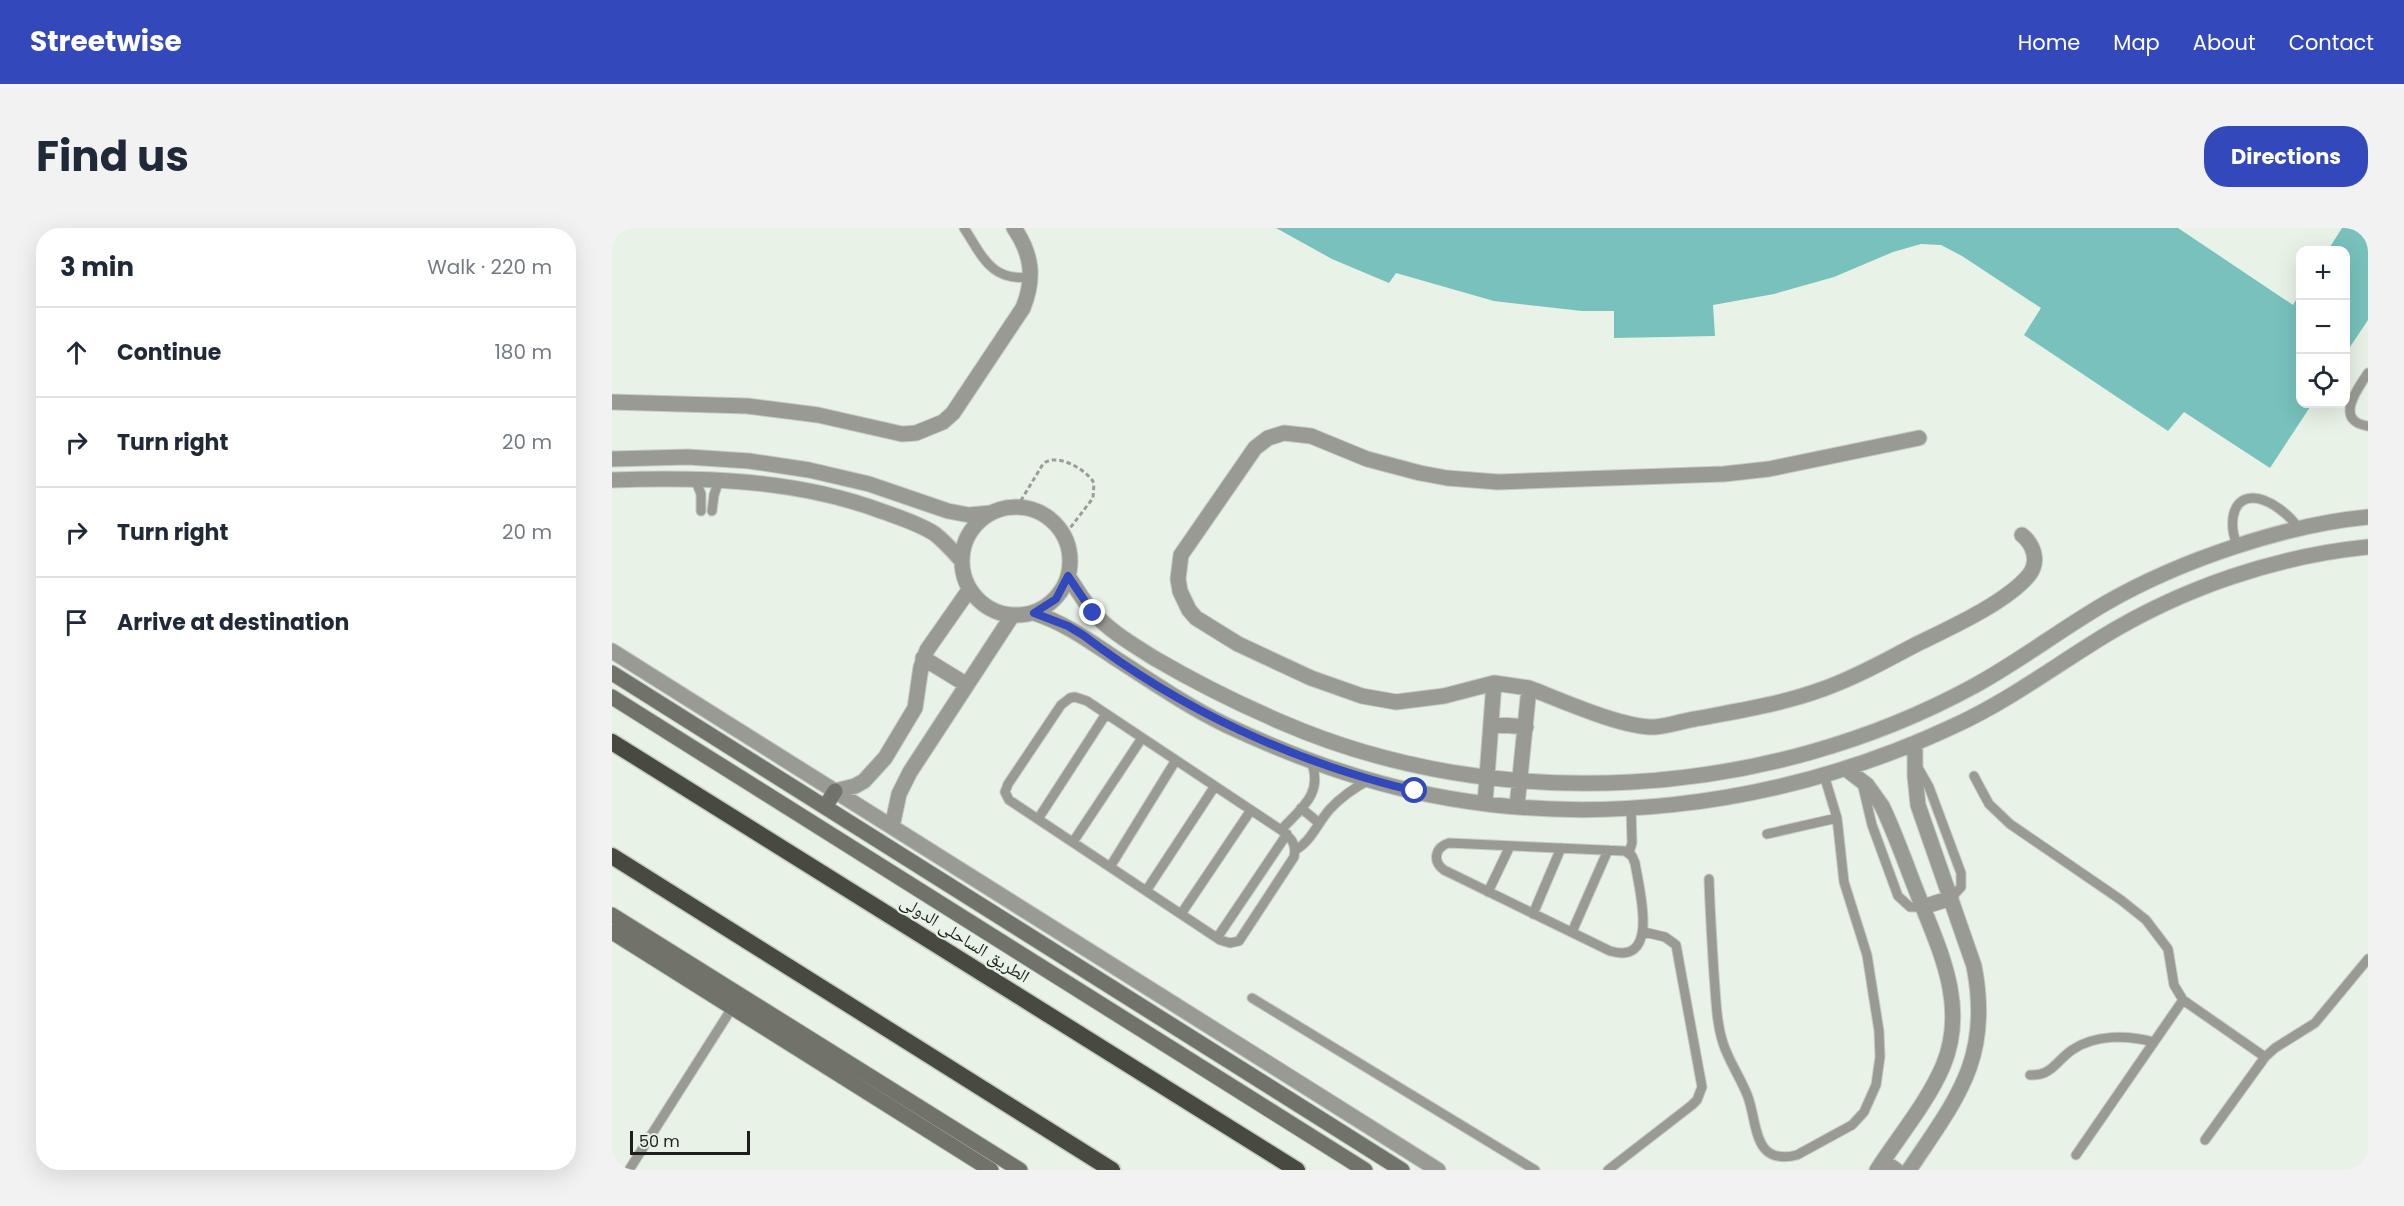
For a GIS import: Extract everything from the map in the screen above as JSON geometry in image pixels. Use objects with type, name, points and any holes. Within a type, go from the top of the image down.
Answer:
[{"type":"highway","name":"الطريق الساحلى الدولى","points":[[612,741],[1297,1170]]},
{"type":"highway","points":[[612,856],[1112,1170]]},
{"type":"main road","points":[[612,673],[1402,1170]]},
{"type":"main road","points":[[612,697],[1365,1170]]},
{"type":"main road","points":[[825,807],[835,791]]},
{"type":"main road","points":[[612,915],[1020,1170]]},
{"type":"main road","points":[[612,932],[991,1170]]},
{"type":"street","points":[[612,402],[747,406],[818,416],[902,434],[930,429],[943,422],[961,401],[1023,308],[1029,293],[1030,261],[1025,246],[1014,228]]},
{"type":"street","points":[[1919,438],[1769,469],[1724,474],[1498,482],[1447,478],[1420,473],[1368,459],[1311,436],[1284,433],[1268,438],[1255,448],[1187,544],[1178,567],[1180,591],[1189,610],[1196,618],[1238,644],[1311,678],[1362,696],[1396,702],[1444,696],[1494,683],[1529,688],[1616,720],[1654,727],[1809,694],[1881,664],[1972,616],[2030,574],[2033,569],[2034,551],[2029,541],[2022,535]]},
{"type":"street","points":[[612,459],[688,457],[749,461],[809,470],[869,484],[927,504],[969,515],[1017,507],[1032,509],[1056,524],[1069,549],[1070,562],[1068,576],[1056,599],[1034,613],[1012,616],[987,608],[969,590],[964,580],[961,560],[963,545],[969,532],[991,513]]},
{"type":"street","points":[[612,480],[719,480],[752,482],[808,491],[862,504],[918,525],[947,544],[961,560]]},
{"type":"street","points":[[918,525],[927,504]]},
{"type":"street","points":[[1068,576],[1079,595],[1109,628],[1128,642],[1186,677],[1305,733],[1352,750],[1418,766],[1520,780],[1619,783],[1731,772],[1825,748],[1908,719],[1972,687],[2109,602],[2169,573],[2238,547],[2298,528],[2368,517]]},
{"type":"street","points":[[1034,613],[1068,626],[1177,698],[1223,724],[1311,761],[1369,780],[1415,791],[1485,803],[1569,809],[1631,808],[1701,802],[1736,796],[1835,772],[1915,743],[1984,710],[2106,634],[2190,593],[2262,568],[2327,552],[2368,547]]},
{"type":"street","points":[[835,791],[864,781],[885,758],[915,708],[923,657],[969,590]]},
{"type":"street","points":[[892,827],[894,810],[904,783],[1012,616]]},
{"type":"street","points":[[612,651],[1438,1170]]},
{"type":"street","points":[[923,657],[967,685]]},
{"type":"street","points":[[1485,803],[1494,683]]},
{"type":"street","points":[[1972,687],[1984,710]]},
{"type":"street","points":[[1517,806],[1529,688]]},
{"type":"street","points":[[1491,724],[1526,727]]},
{"type":"street","points":[[1908,1170],[1956,1099],[1965,1081],[1977,1043],[1979,1024],[1978,985],[1974,966],[1918,805],[1914,761],[1915,743]]},
{"type":"street","points":[[1825,748],[1835,772],[1862,781],[1882,806],[1947,967],[1951,984],[1954,1017],[1946,1057],[1936,1079],[1885,1167]]},
{"type":"street","points":[[1731,772],[1736,796]]},
{"type":"street","points":[[1923,908],[1951,898]]},
{"type":"lane","points":[[964,228],[995,271],[1011,278],[1031,277]]},
{"type":"lane","points":[[2368,373],[2352,396],[2349,407],[2358,422],[2368,426]]},
{"type":"lane","points":[[696,479],[701,494],[701,511]]},
{"type":"lane","points":[[712,512],[719,480]]},
{"type":"lane","points":[[2238,547],[2232,532],[2233,518],[2241,503],[2250,498],[2259,499],[2283,511],[2289,515],[2298,528]]},
{"type":"lane","points":[[1075,697],[1081,698],[1142,738],[1284,832],[1293,841],[1294,858],[1239,940],[1230,944],[1218,938],[1009,800],[1005,792],[1008,784],[1065,701],[1075,697]]},
{"type":"lane","points":[[1038,819],[1106,714]]},
{"type":"lane","points":[[1073,842],[1142,738]]},
{"type":"lane","points":[[1110,867],[1176,760]]},
{"type":"lane","points":[[1218,938],[1284,832],[1313,794],[1316,778],[1311,761]]},
{"type":"lane","points":[[1709,879],[1716,999],[1723,1043],[1747,1094],[1759,1143],[1774,1155],[1789,1157],[1797,1155],[1859,1119],[1868,1106],[1879,1070],[1880,1044],[1870,974],[1862,937],[1842,871],[1835,772]]},
{"type":"lane","points":[[1974,776],[1989,804],[2010,824],[2121,900],[2146,920],[2168,949],[2174,985],[2183,999],[2265,1058]]},
{"type":"lane","points":[[1295,850],[1306,842],[1339,800],[1369,780]]},
{"type":"lane","points":[[1146,891],[1215,786]]},
{"type":"lane","points":[[1301,808],[1319,823]]},
{"type":"lane","points":[[1629,853],[1608,850],[1449,843],[1438,850],[1436,859],[1440,867],[1488,892],[1610,951],[1624,953],[1638,946],[1644,932],[1635,863],[1629,853],[1632,843],[1631,808]]},
{"type":"lane","points":[[1181,914],[1251,810]]},
{"type":"lane","points":[[1767,834],[1837,818]]},
{"type":"lane","points":[[1488,892],[1510,846]]},
{"type":"lane","points":[[1533,914],[1561,848]]},
{"type":"lane","points":[[1572,932],[1608,850]]},
{"type":"lane","points":[[1608,1170],[1692,1105],[1697,1100],[1702,1087],[1676,945],[1669,938],[1644,932]]},
{"type":"lane","points":[[2205,1140],[2265,1058],[2275,1048],[2321,1016],[2368,959]]},
{"type":"lane","points":[[1252,998],[1535,1170]]},
{"type":"lane","points":[[2076,1155],[2183,999]]},
{"type":"lane","points":[[629,1170],[732,1008]]},
{"type":"lane","points":[[2030,1076],[2048,1072],[2071,1051],[2095,1041],[2126,1037],[2154,1042]]},
{"type":"path","points":[[1017,507],[1043,464],[1049,460],[1059,459],[1087,474],[1094,483],[1094,493],[1064,536]]},
{"type":"water","points":[[1276,228],[2178,228],[2293,305],[2296,300],[2296,408],[2309,408],[2270,468],[2184,412],[2168,431],[2024,335],[2041,308],[1962,256],[1941,245],[1921,244],[1893,252],[1834,277],[1774,294],[1713,305],[1715,336],[1614,338],[1614,311],[1582,311],[1494,301],[1396,273],[1389,283],[1332,259]]},
{"type":"water","points":[[2342,228],[2368,228],[2368,320],[2350,347],[2350,246],[2331,246]]},
{"type":"route","points":[[1093,613],[1068,576],[1056,599],[1034,613],[1068,626],[1177,698],[1223,724],[1311,761],[1380,783],[1415,791]]}]
